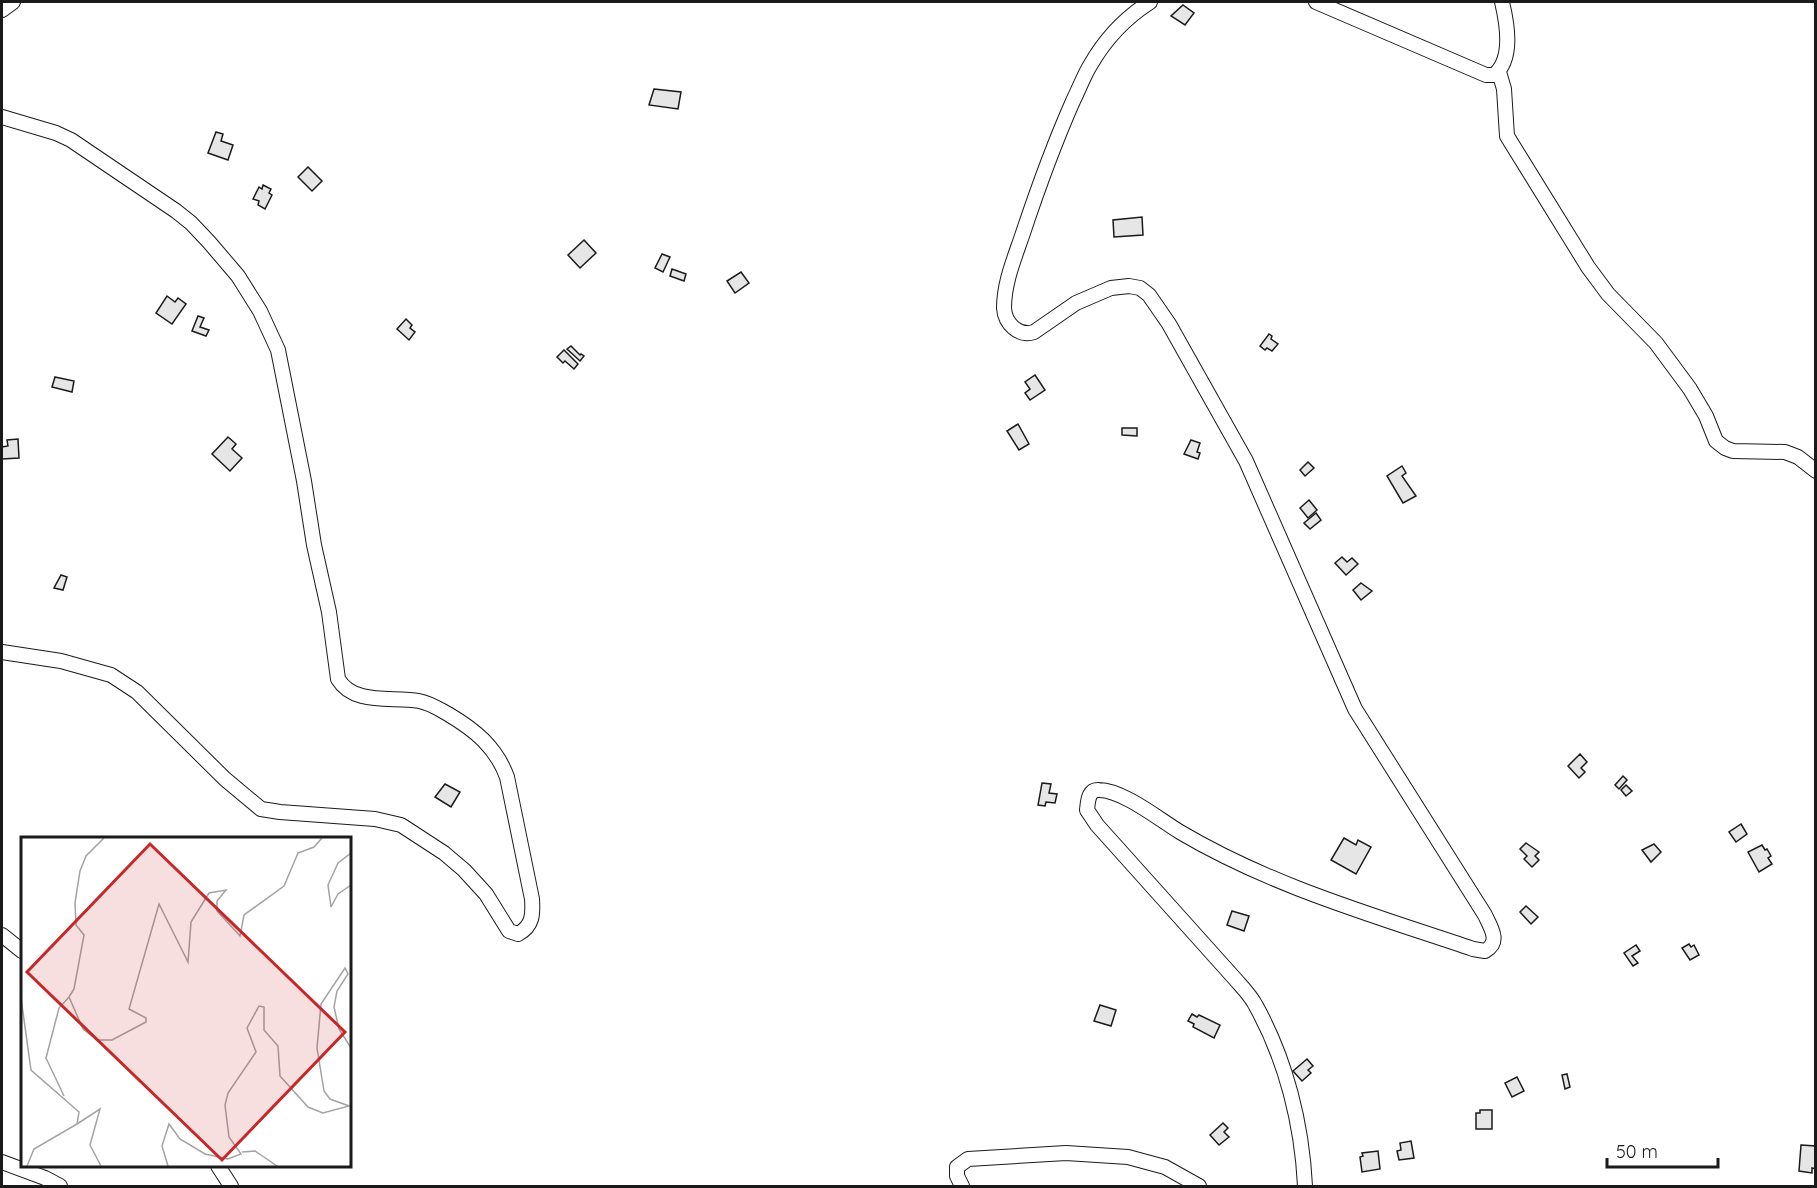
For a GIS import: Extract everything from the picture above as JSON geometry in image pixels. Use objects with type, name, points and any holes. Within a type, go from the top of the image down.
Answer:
[{"type":"street","points":[[2,10],[13,2]]},
{"type":"street","points":[[1150,2],[1124,21],[1108,38],[1090,65],[1059,133],[1010,271],[1004,310],[1019,332],[1026,334],[1034,332],[1076,303],[1111,288],[1129,286],[1140,288],[1149,295],[1169,324],[1246,461],[1355,709],[1485,915],[1495,938],[1491,948],[1485,951],[1473,949],[1303,891],[1250,870],[1203,846],[1130,800],[1100,790],[1094,791],[1089,796],[1087,810],[1097,825],[1255,1004],[1276,1051],[1296,1109],[1304,1159],[1305,1186]]},
{"type":"street","points":[[1316,2],[1486,75],[1494,75],[1504,62],[1507,45],[1502,2]]},
{"type":"street","points":[[1498,72],[1504,89],[1507,136],[1579,254],[1608,294],[1656,343],[1690,389],[1706,416],[1716,441],[1733,451],[1785,452],[1798,457],[1815,471]]},
{"type":"street","points":[[2,117],[56,133],[71,140],[127,177],[191,223],[238,276],[260,311],[278,350],[314,545],[329,612],[338,680],[344,688],[366,698],[403,699],[435,707],[471,728],[494,750],[507,777],[532,899],[533,915],[529,925],[518,934],[509,931],[486,894],[464,870],[444,853],[401,825],[375,819],[261,809],[225,779],[137,692],[111,675],[61,661],[2,652]]},
{"type":"street","points":[[2,935],[21,950]]},
{"type":"street","points":[[962,1186],[957,1176],[957,1167],[968,1159],[1066,1154],[1128,1157],[1165,1167],[1199,1186]]},
{"type":"street","points":[[2,1162],[60,1186]]},
{"type":"street","points":[[219,1167],[231,1186]]},
{"type":"building","points":[[1183,5],[1194,13],[1185,25],[1171,16]]},
{"type":"building","points":[[654,89],[681,92],[678,109],[649,105]]},
{"type":"building","points":[[216,132],[223,134],[221,141],[233,145],[228,160],[208,153]]},
{"type":"building","points":[[308,167],[322,181],[312,191],[298,177]]},
{"type":"building","points":[[263,185],[271,189],[269,193],[272,195],[265,209],[258,205],[259,201],[253,199],[259,187],[262,189]]},
{"type":"building","points":[[1142,217],[1143,235],[1114,237],[1113,220]]},
{"type":"building","points":[[584,240],[596,253],[580,268],[568,255]]},
{"type":"building","points":[[662,254],[670,257],[663,272],[655,268]]},
{"type":"building","points":[[672,269],[686,274],[684,281],[670,276]]},
{"type":"building","points":[[741,272],[749,283],[735,293],[727,281]]},
{"type":"building","points":[[167,296],[175,302],[178,298],[186,304],[172,324],[156,313]]},
{"type":"building","points":[[198,316],[204,318],[200,327],[209,330],[206,336],[192,331]]},
{"type":"building","points":[[406,319],[412,325],[410,328],[415,332],[409,340],[397,329]]},
{"type":"building","points":[[1269,334],[1272,336],[1271,339],[1278,344],[1272,351],[1260,346]]},
{"type":"building","points":[[571,346],[584,356],[580,361],[567,349]]},
{"type":"building","points":[[564,350],[578,364],[574,369],[557,357]]},
{"type":"building","points":[[1035,375],[1045,390],[1030,400],[1025,393],[1030,389],[1025,382]]},
{"type":"building","points":[[55,377],[74,381],[72,392],[52,387]]},
{"type":"building","points":[[1018,424],[1029,444],[1019,450],[1007,431]]},
{"type":"building","points":[[1122,428],[1137,428],[1137,436],[1122,435]]},
{"type":"building","points":[[228,437],[236,444],[232,449],[242,458],[230,471],[212,454]]},
{"type":"building","points":[[18,439],[19,458],[2,459],[2,447],[8,446],[7,440]]},
{"type":"building","points":[[1191,440],[1200,443],[1197,452],[1200,453],[1198,459],[1184,454]]},
{"type":"building","points":[[1308,462],[1314,468],[1305,476],[1300,470]]},
{"type":"building","points":[[1402,466],[1406,473],[1402,476],[1416,496],[1403,503],[1387,476]]},
{"type":"building","points":[[1309,500],[1317,510],[1308,518],[1300,508]]},
{"type":"building","points":[[1316,513],[1321,520],[1310,529],[1304,523]]},
{"type":"building","points":[[1342,557],[1347,562],[1352,558],[1358,564],[1346,575],[1335,563]]},
{"type":"building","points":[[61,575],[67,577],[63,590],[54,588]]},
{"type":"building","points":[[1361,583],[1372,591],[1361,600],[1353,590]]},
{"type":"building","points":[[1580,754],[1587,762],[1581,768],[1585,772],[1579,778],[1568,766]]},
{"type":"building","points":[[1623,776],[1627,780],[1619,789],[1615,785]]},
{"type":"building","points":[[1042,783],[1051,784],[1049,793],[1057,794],[1055,803],[1046,802],[1045,806],[1038,805]]},
{"type":"building","points":[[445,784],[460,792],[451,807],[435,797]]},
{"type":"building","points":[[1626,785],[1632,791],[1626,796],[1621,790]]},
{"type":"building","points":[[1741,824],[1747,834],[1736,842],[1729,832]]},
{"type":"building","points":[[1344,838],[1356,845],[1358,840],[1371,847],[1356,874],[1331,860]]},
{"type":"building","points":[[1526,843],[1539,852],[1535,856],[1539,860],[1532,867],[1524,859],[1527,856],[1520,849]]},
{"type":"building","points":[[1654,844],[1661,852],[1651,862],[1642,850]]},
{"type":"building","points":[[1762,845],[1771,856],[1768,858],[1772,864],[1759,872],[1748,852]]},
{"type":"building","points":[[1526,906],[1538,917],[1531,924],[1520,912]]},
{"type":"building","points":[[1232,911],[1249,916],[1244,931],[1227,925]]},
{"type":"building","points":[[1689,944],[1691,947],[1694,945],[1699,955],[1690,960],[1682,948]]},
{"type":"building","points":[[1636,945],[1640,951],[1632,956],[1638,963],[1633,966],[1624,953]]},
{"type":"building","points":[[1100,1005],[1116,1010],[1111,1026],[1094,1021]]},
{"type":"building","points":[[1192,1014],[1220,1025],[1214,1038],[1193,1027],[1194,1024],[1188,1021]]},
{"type":"building","points":[[1307,1059],[1313,1066],[1308,1070],[1311,1073],[1302,1081],[1293,1071]]},
{"type":"building","points":[[1567,1074],[1570,1087],[1565,1089],[1562,1075]]},
{"type":"building","points":[[1517,1077],[1524,1091],[1512,1097],[1505,1083]]},
{"type":"building","points":[[1480,1110],[1492,1110],[1492,1129],[1476,1129],[1476,1113],[1480,1113]]},
{"type":"building","points":[[1223,1123],[1228,1128],[1224,1132],[1229,1137],[1219,1145],[1210,1135]]},
{"type":"building","points":[[1411,1141],[1414,1158],[1399,1160],[1397,1151],[1401,1150],[1400,1143]]},
{"type":"building","points":[[1801,1145],[1816,1146],[1816,1169],[1812,1168],[1812,1173],[1799,1171]]},
{"type":"building","points":[[1378,1151],[1380,1169],[1362,1172],[1360,1157],[1363,1156],[1362,1153]]}]
